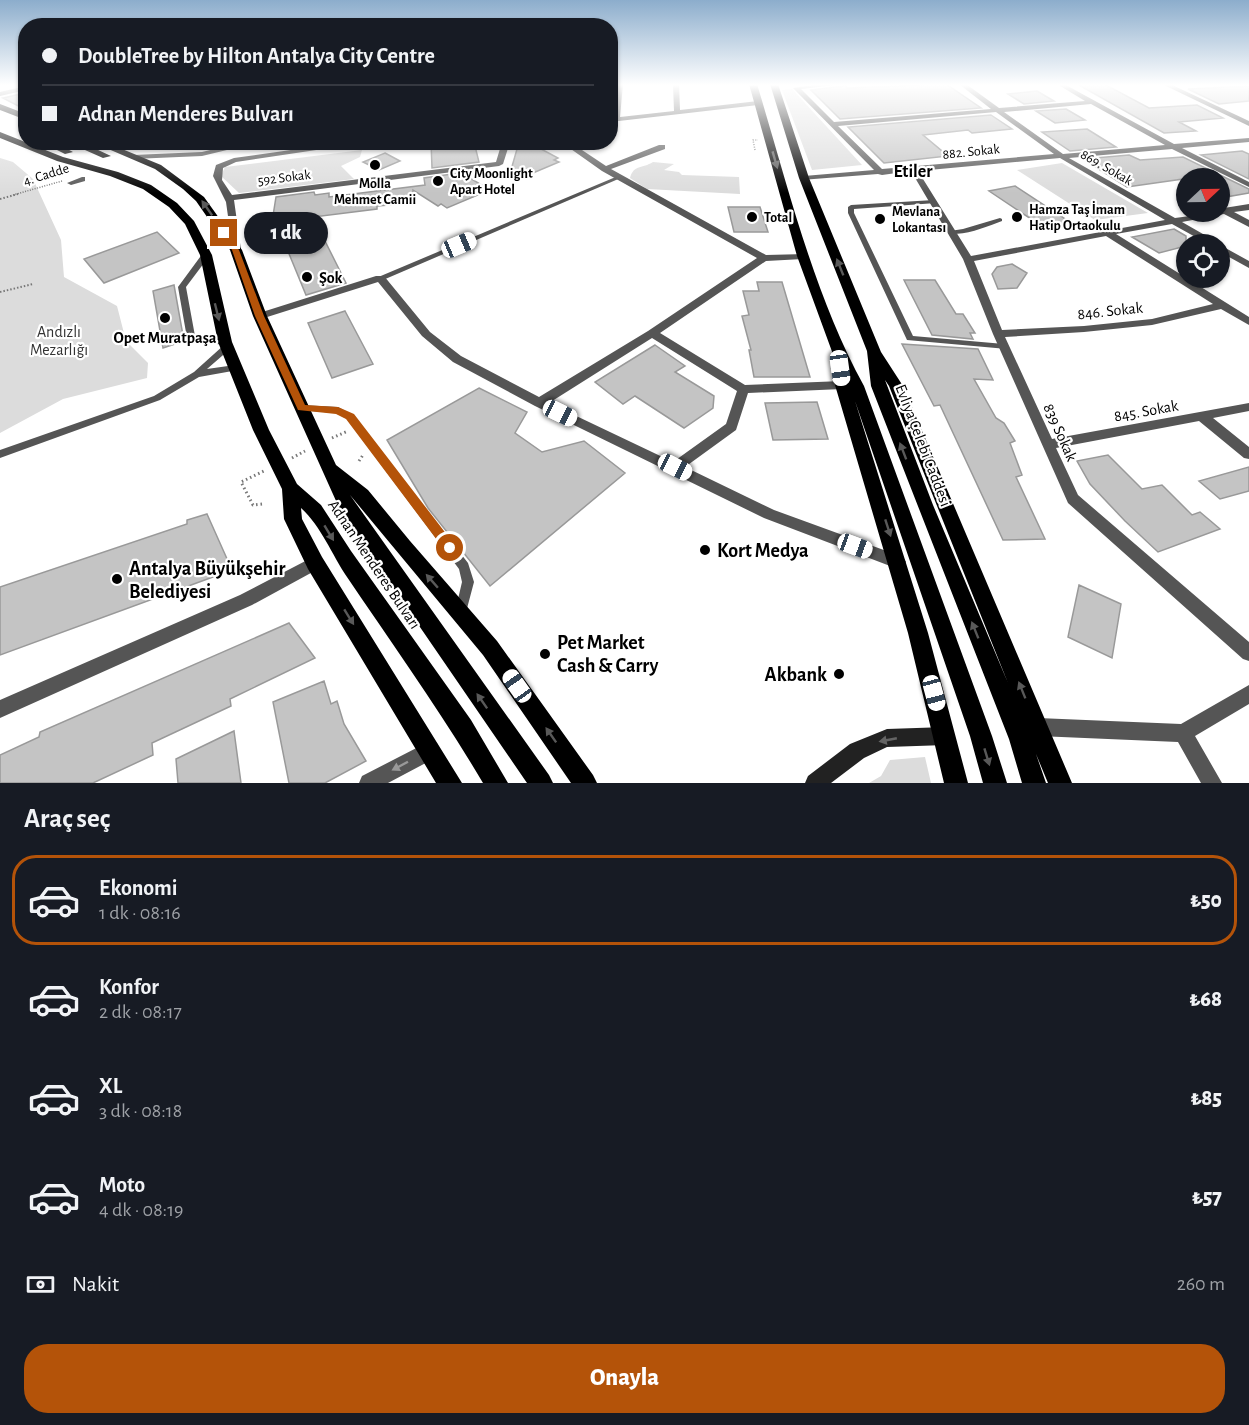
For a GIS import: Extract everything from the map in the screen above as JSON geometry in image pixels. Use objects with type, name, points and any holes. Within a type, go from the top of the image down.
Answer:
[{"type":"main road","points":[[763,121],[803,256],[838,351],[857,386],[981,736],[995,783]]},
{"type":"main road","points":[[776,121],[783,143],[804,178]]},
{"type":"main road","name":"Evliya Çelebi Caddesi","points":[[786,121],[804,178],[874,351],[878,386],[1020,739],[1034,783]]},
{"type":"main road","points":[[0,125],[18,132]]},
{"type":"main road","name":"Adnan Menderes Bulvarı","points":[[0,135],[18,142]]},
{"type":"main road","name":"Adnan Menderes Bulvarı","points":[[38,150],[147,187],[173,205],[190,224],[206,255],[226,345],[261,430],[291,489],[315,510],[344,558],[463,728],[496,783]]},
{"type":"main road","points":[[62,150],[114,174]]},
{"type":"main road","name":"Adnan Menderes Bulvarı","points":[[91,150],[188,187]]},
{"type":"main road","name":"Adnan Menderes Bulvarı","points":[[116,150],[158,167],[188,187],[201,199],[236,250],[260,316],[347,507],[541,783]]},
{"type":"main road","points":[[838,351],[842,385],[898,562],[946,736],[956,783]]},
{"type":"main road","points":[[874,351],[896,386],[1060,783]]},
{"type":"main road","points":[[331,468],[362,495],[403,547],[490,648],[585,783]]},
{"type":"main road","points":[[291,489],[293,519],[315,563],[450,783]]},
{"type":"street","points":[[831,121],[882,173]]},
{"type":"street","points":[[835,124],[875,121]]},
{"type":"street","name":"869. Sokak","points":[[1012,121],[1061,156],[1196,234]]},
{"type":"street","points":[[1126,121],[1249,186]]},
{"type":"street","name":"882. Sokak","points":[[804,178],[1249,140]]},
{"type":"street","points":[[605,169],[662,147]]},
{"type":"street","points":[[134,157],[225,150]]},
{"type":"street","points":[[236,250],[229,198],[218,183],[219,167],[234,160],[308,150]]},
{"type":"street","name":"592 Sokak","points":[[229,198],[499,164],[503,150]]},
{"type":"street","points":[[576,150],[605,169],[764,258]]},
{"type":"street","points":[[217,152],[234,160]]},
{"type":"street","name":"839 Sokak","points":[[914,170],[968,259],[998,334],[1073,499],[1249,653]]},
{"type":"street","points":[[71,183],[86,176]]},
{"type":"street","points":[[1230,210],[1249,207]]},
{"type":"street","points":[[1230,214],[1249,224]]},
{"type":"street","points":[[968,259],[1176,219]]},
{"type":"street","points":[[1106,232],[1249,322]]},
{"type":"street","points":[[1230,254],[1249,265]]},
{"type":"street","points":[[539,403],[652,333],[764,258],[803,256]]},
{"type":"street","points":[[260,316],[380,279],[426,334],[457,359],[539,403],[768,514],[898,562]]},
{"type":"street","name":"846. Sokak","points":[[998,334],[1152,322],[1223,305]]},
{"type":"street","points":[[652,333],[743,389],[842,385]]},
{"type":"street","points":[[675,467],[732,427],[743,389]]},
{"type":"street","name":"845. Sokak","points":[[1049,444],[1203,417],[1249,406]]},
{"type":"street","points":[[1203,417],[1249,454]]},
{"type":"street","points":[[0,709],[246,600],[315,563]]},
{"type":"street","points":[[1038,727],[1183,733],[1249,694]]},
{"type":"street","points":[[1183,733],[1212,783]]},
{"type":"street","points":[[815,783],[856,751],[887,738],[946,736]]},
{"type":"street","points":[[369,783],[430,750]]},
{"type":"lane","points":[[380,279],[620,177]]},
{"type":"lane","points":[[933,202],[851,207],[850,213],[910,338],[1004,347]]},
{"type":"lane","points":[[952,232],[964,231],[1000,220]]},
{"type":"lane","points":[[206,255],[182,287],[191,338],[226,345]]},
{"type":"lane","points":[[0,454],[139,407],[197,374],[226,345]]},
{"type":"lane","points":[[197,374],[236,368]]},
{"type":"lane","points":[[301,408],[338,410],[350,417],[464,567],[468,582],[461,614]]},
{"type":"path","points":[[753,140],[755,150]]},
{"type":"path","name":"4. Cadde","points":[[0,199],[86,176]]},
{"type":"path","points":[[0,292],[33,284]]},
{"type":"path","points":[[330,439],[350,430]]},
{"type":"path","points":[[290,458],[310,449]]},
{"type":"path","points":[[359,461],[363,453]]},
{"type":"path","points":[[262,504],[253,505],[241,482],[270,468]]},
{"type":"green space","points":[[793,121],[821,121],[862,165],[812,170]]},
{"type":"green space","points":[[362,150],[360,157],[341,166],[354,179],[239,193],[221,176],[225,167]]},
{"type":"green space","name":"Andızlı Mezarlığı","points":[[0,158],[13,162],[33,179],[61,240],[64,277],[117,306],[126,341],[148,363],[147,378],[63,399],[0,433]]},
{"type":"green space","points":[[653,162],[674,164],[664,170],[679,172],[682,175],[739,177],[740,194],[647,189],[630,178],[636,169]]},
{"type":"green space","points":[[1062,163],[1148,213],[1095,220],[1017,170]]},
{"type":"green space","points":[[925,757],[931,783],[869,783],[881,776],[890,760]]},
{"type":"building","points":[[925,121],[999,121],[1012,129],[972,133],[968,130],[923,135],[948,156],[884,163],[848,127]]},
{"type":"building","points":[[1051,121],[1080,121],[1055,123]]},
{"type":"building","points":[[1142,121],[1195,121],[1179,122],[1196,131],[1164,133]]},
{"type":"building","points":[[1087,129],[1116,147],[1070,151],[1042,132]]},
{"type":"building","points":[[431,150],[476,150],[479,162],[432,168]]},
{"type":"building","points":[[517,150],[543,150],[558,158],[554,160],[559,162],[526,176],[520,173],[509,177]]},
{"type":"building","points":[[1242,151],[1249,154],[1249,179],[1230,168],[1201,155]]},
{"type":"building","name":"Molla Mehmet Camii","points":[[385,153],[400,161],[379,170],[363,162]]},
{"type":"building","points":[[1129,155],[1140,160],[1183,157],[1206,168],[1176,168],[1176,180],[1127,187],[1083,159]]},
{"type":"building","points":[[474,171],[465,175],[485,187],[480,189],[485,192],[447,208],[441,204],[438,206],[413,190],[413,203],[377,206],[377,209],[313,217],[346,283],[306,295],[285,244],[272,222],[276,197],[314,192],[315,195],[329,193],[329,197],[425,185],[424,178]]},
{"type":"building","points":[[1230,180],[1249,189],[1249,193],[1230,196]]},
{"type":"building","points":[[1015,186],[1070,222],[1043,227],[989,191]]},
{"type":"building","points":[[728,207],[760,207],[768,232],[734,232]]},
{"type":"building","points":[[1174,229],[1183,234],[1176,234],[1176,249],[1159,253],[1132,237]]},
{"type":"building","points":[[157,232],[179,253],[104,283],[84,259]]},
{"type":"building","points":[[1012,264],[1027,273],[1017,288],[998,289],[992,274],[997,267]]},
{"type":"building","points":[[904,280],[935,280],[956,314],[963,314],[975,333],[970,333],[973,339],[932,335]]},
{"type":"building","points":[[757,282],[782,282],[810,377],[754,377],[749,350],[751,350],[742,316],[749,315],[743,291],[759,291]]},
{"type":"building","points":[[174,285],[184,341],[163,348],[153,291]]},
{"type":"building","points":[[345,311],[373,364],[332,378],[308,323]]},
{"type":"building","points":[[902,344],[978,349],[993,380],[974,379],[996,418],[1004,423],[1015,441],[1010,443],[1022,475],[1016,477],[1045,539],[1003,540],[940,405],[934,406]]},
{"type":"building","points":[[655,345],[685,366],[675,372],[714,396],[713,408],[684,428],[635,396],[623,404],[595,382]]},
{"type":"building","points":[[479,388],[527,412],[515,433],[542,452],[584,441],[625,473],[490,586],[428,508],[387,440]]},
{"type":"building","points":[[817,402],[828,439],[773,440],[765,403]]},
{"type":"building","points":[[1108,455],[1142,489],[1162,485],[1192,515],[1200,512],[1220,529],[1158,552],[1090,484],[1077,461]]},
{"type":"building","points":[[1249,467],[1249,491],[1220,499],[1199,481]]},
{"type":"building","name":"Antalya Büyükşehir Belediyesi","points":[[207,514],[232,570],[0,655],[0,587],[187,524],[187,520]]},
{"type":"building","points":[[1079,585],[1121,604],[1112,658],[1068,637]]},
{"type":"building","points":[[289,623],[315,658],[230,699],[231,706],[152,743],[153,755],[93,783],[0,783],[0,755],[39,737],[40,732]]},
{"type":"building","points":[[324,681],[331,704],[337,701],[344,724],[366,761],[325,783],[289,783],[273,702]]},
{"type":"building","points":[[234,731],[241,783],[178,783],[176,759]]},
{"type":"place","name":"Molla Mehmet Camii","points":[[375,165]]},
{"type":"place","name":"City Moonlight Apart Hotel","points":[[438,181]]},
{"type":"place","name":"Total","points":[[752,217]]},
{"type":"place","name":"Hamza Taş İmam Hatip Ortaokulu","points":[[1017,217]]},
{"type":"place","name":"Mevlana Lokantası","points":[[880,219]]},
{"type":"place","name":"Şok","points":[[307,277]]},
{"type":"place","name":"Opet Muratpaşa","points":[[165,318]]},
{"type":"place","name":"Kort Medya","points":[[705,550]]},
{"type":"place","name":"Antalya Büyükşehir Belediyesi","points":[[117,579]]},
{"type":"place","name":"Pet Market Cash & Carry","points":[[545,654]]},
{"type":"place","name":"Akbank","points":[[839,674]]},
{"type":"district","name":"Etiler","points":[[913,171]]},
{"type":"route","points":[[224,233],[236,250],[260,316],[301,408],[338,410],[350,417],[450,548]]}]
